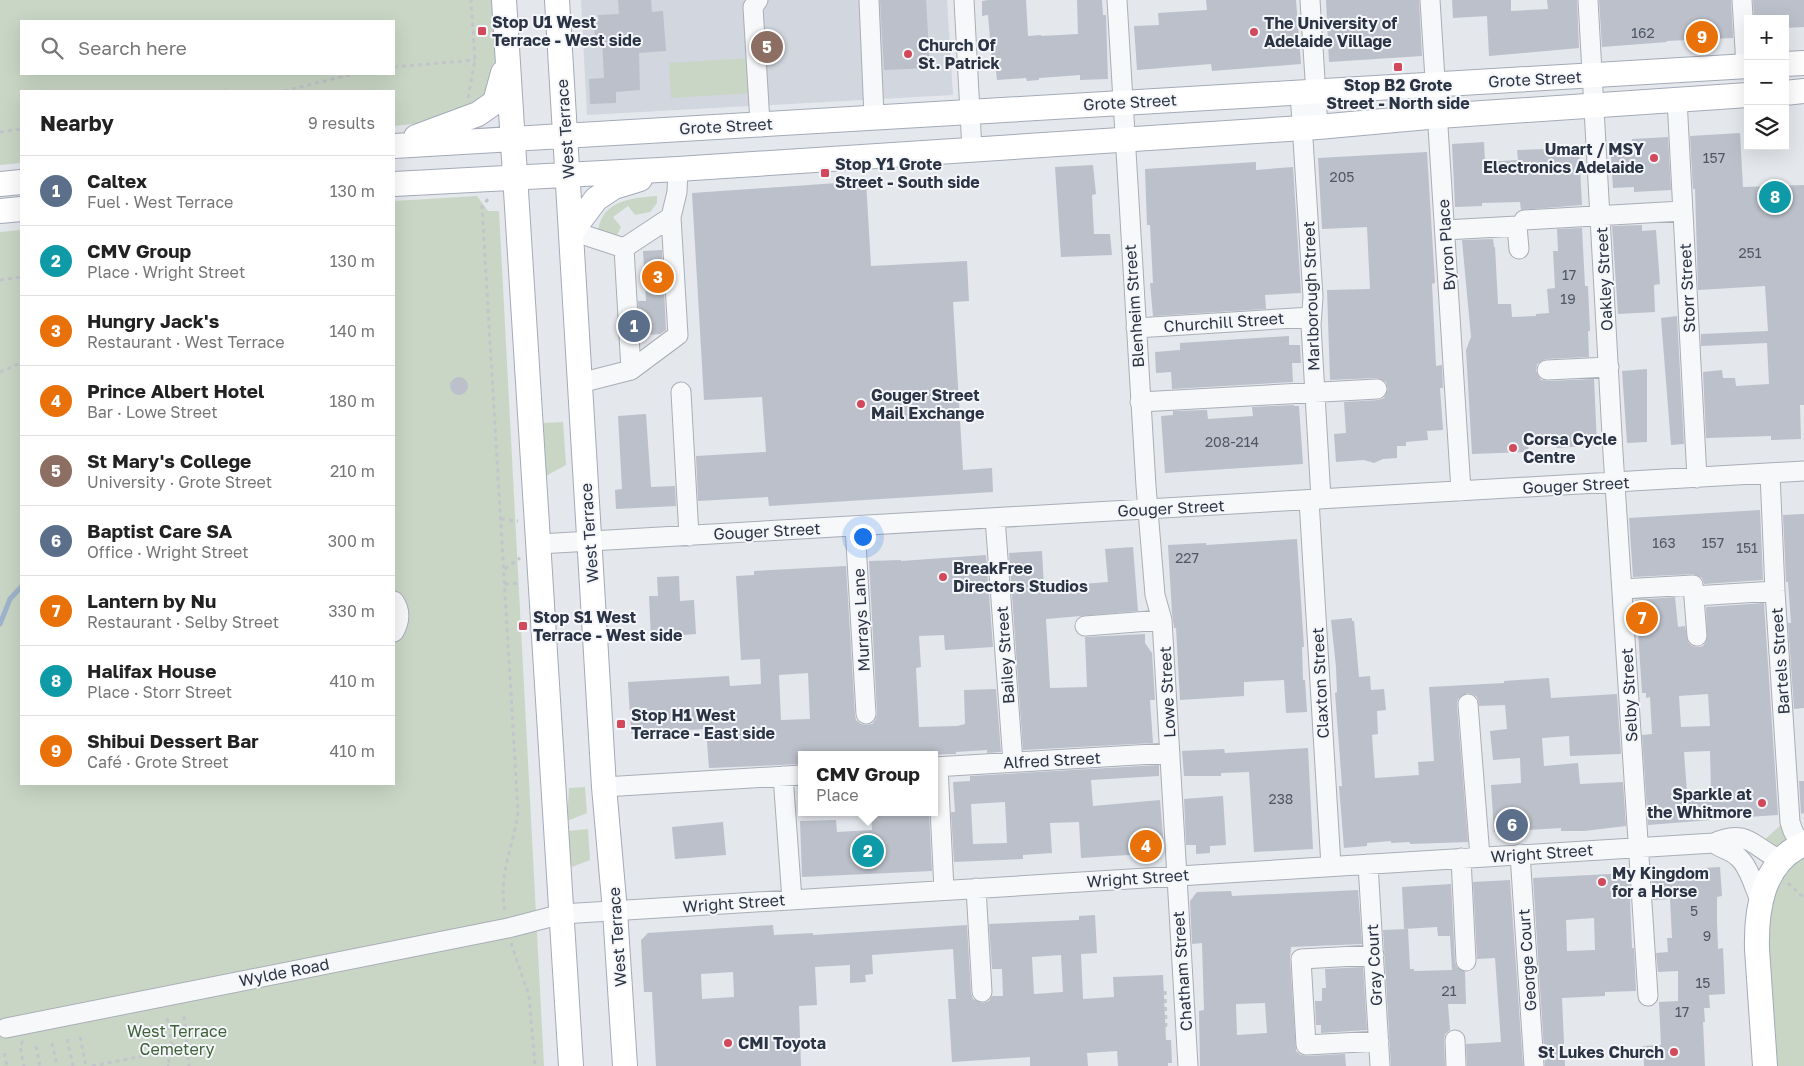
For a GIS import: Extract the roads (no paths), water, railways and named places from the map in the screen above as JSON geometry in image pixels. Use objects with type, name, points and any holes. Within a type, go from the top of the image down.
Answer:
[{"type":"main road","points":[[504,0],[571,1066]]},
{"type":"main road","name":"West Terrace","points":[[557,0],[604,787],[615,911],[625,1066]]},
{"type":"main road","points":[[395,146],[478,114],[495,102],[508,55]]},
{"type":"main road","points":[[1789,64],[1804,63]]},
{"type":"main road","name":"Grote Street","points":[[395,146],[1744,66]]},
{"type":"main road","points":[[1789,92],[1804,91]]},
{"type":"main road","name":"Grote Street","points":[[395,184],[673,170],[1311,127],[1438,116],[1744,95]]},
{"type":"main road","points":[[572,231],[596,199],[614,187],[673,170]]},
{"type":"main road","points":[[0,184],[20,182]]},
{"type":"main road","points":[[0,211],[20,209]]},
{"type":"main road","points":[[1765,1066],[1756,930],[1760,900],[1768,879],[1783,870],[1802,845]]},
{"type":"street","points":[[758,0],[753,7],[760,124]]},
{"type":"street","points":[[869,0],[874,117]]},
{"type":"street","points":[[964,0],[972,150]]},
{"type":"street","name":"Blenheim Street","points":[[1117,0],[1124,140],[1148,509]]},
{"type":"street","name":"Marlborough Street","points":[[1310,0],[1308,92],[1311,127],[1313,296],[1311,317],[1315,392],[1315,500]]},
{"type":"street","name":"Byron Place","points":[[1430,0],[1461,491]]},
{"type":"street","name":"Oakley Street","points":[[1588,0],[1616,482]]},
{"type":"street","points":[[1742,0],[1747,60]]},
{"type":"street","name":"Storr Street","points":[[1677,99],[1697,478]]},
{"type":"street","points":[[580,383],[631,370],[678,334],[671,217],[677,192],[673,170]]},
{"type":"street","points":[[1524,220],[1682,211]]},
{"type":"street","points":[[624,248],[671,217]]},
{"type":"street","points":[[1445,230],[1518,226],[1519,249]]},
{"type":"street","points":[[572,231],[624,248]]},
{"type":"street","points":[[624,248],[631,370]]},
{"type":"street","name":"Churchill Street","points":[[1136,328],[1311,317]]},
{"type":"street","points":[[1547,370],[1609,367]]},
{"type":"street","points":[[1140,402],[1377,389]]},
{"type":"street","points":[[680,392],[689,536]]},
{"type":"street","name":"Gouger Street","points":[[539,544],[1804,472]]},
{"type":"street","name":"Bartels Street","points":[[1770,473],[1775,591],[1790,822],[1793,831],[1802,845]]},
{"type":"street","name":"Selby Street","points":[[1616,482],[1648,996]]},
{"type":"street","name":"Claxton Street","points":[[1315,500],[1331,866]]},
{"type":"street","name":"Lowe Street","points":[[1148,509],[1155,595],[1162,620],[1176,876]]},
{"type":"street","name":"Bailey Street","points":[[995,518],[1013,762]]},
{"type":"street","name":"Murrays Lane","points":[[855,526],[866,714]]},
{"type":"street","points":[[1622,589],[1693,585],[1696,636]]},
{"type":"street","points":[[1694,596],[1775,591]]},
{"type":"street","points":[[395,602],[400,616],[395,630]]},
{"type":"street","points":[[1084,626],[1162,620]]},
{"type":"street","points":[[1468,704],[1480,857]]},
{"type":"street","name":"Alfred Street","points":[[938,767],[1170,752]]},
{"type":"street","points":[[604,787],[793,776],[792,900]]},
{"type":"street","points":[[938,798],[944,890]]},
{"type":"street","name":"Wright Street","points":[[562,914],[1638,847],[1714,842],[1725,838],[1740,837],[1754,842],[1768,853],[1783,870]]},
{"type":"street","points":[[1714,842],[1720,848],[1741,859],[1760,900]]},
{"type":"street","name":"George Court","points":[[1520,854],[1534,1066]]},
{"type":"street","points":[[1460,858],[1466,961]]},
{"type":"street","name":"Gray Court","points":[[1368,864],[1380,1066]]},
{"type":"street","name":"Chatham Street","points":[[1176,876],[1188,1066]]},
{"type":"street","points":[[976,888],[982,992]]},
{"type":"street","name":"Wylde Road","points":[[6,1028],[508,928],[562,914]]},
{"type":"street","points":[[1374,955],[1301,959],[1306,1046],[1379,1042]]},
{"type":"street","points":[[1455,1040],[1456,1066]]},
{"type":"waterway","points":[[0,624],[10,599],[20,588]]},
{"type":"place","name":"Stop U1 West Terrace - West side","points":[[482,31]]},
{"type":"place","name":"The University of Adelaide Village","points":[[1254,32]]},
{"type":"place","name":"Shibui Dessert Bar","points":[[1702,37]]},
{"type":"place","name":"St Mary's College","points":[[767,47]]},
{"type":"place","name":"Church Of St. Patrick","points":[[908,54]]},
{"type":"place","name":"Stop B2 Grote Street - North side","points":[[1398,67]]},
{"type":"place","name":"Umart / MSY Electronics Adelaide","points":[[1654,158]]},
{"type":"place","name":"Stop Y1 Grote Street - South side","points":[[825,173]]},
{"type":"place","name":"Halifax House","points":[[1775,197]]},
{"type":"place","name":"Hungry Jack's","points":[[658,277]]},
{"type":"place","name":"Caltex","points":[[634,326]]},
{"type":"place","name":"Gouger Street Mail Exchange","points":[[861,404]]},
{"type":"place","name":"Corsa Cycle Centre","points":[[1513,448]]},
{"type":"place","name":"BreakFree Directors Studios","points":[[943,577]]},
{"type":"place","name":"Lantern by Nu","points":[[1642,618]]},
{"type":"place","name":"Stop S1 West Terrace - West side","points":[[523,626]]},
{"type":"place","name":"Stop H1 West Terrace - East side","points":[[621,724]]},
{"type":"place","name":"Sparkle at the Whitmore","points":[[1762,803]]},
{"type":"place","name":"Baptist Care SA","points":[[1512,825]]},
{"type":"place","name":"Prince Albert Hotel","points":[[1146,846]]},
{"type":"place","name":"CMV Group","points":[[868,851]]},
{"type":"place","name":"My Kingdom for a Horse","points":[[1602,882]]},
{"type":"place","name":"CMI Toyota","points":[[728,1043]]},
{"type":"place","name":"St Lukes Church","points":[[1674,1052]]},
{"type":"park label","name":"West Terrace Cemetery","points":[[177,1040]]}]
